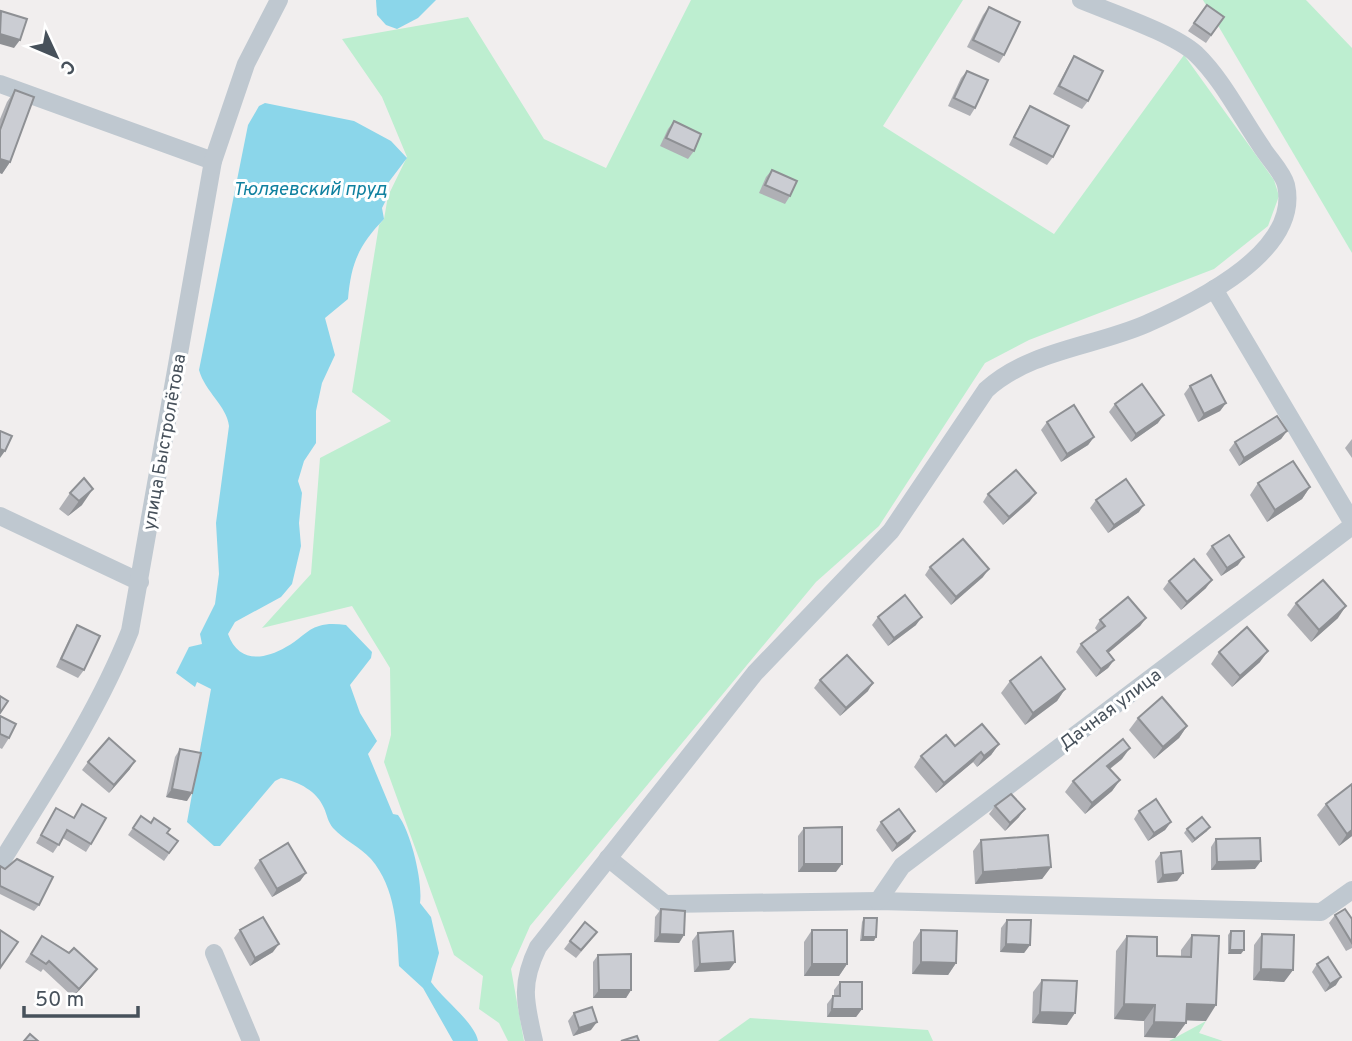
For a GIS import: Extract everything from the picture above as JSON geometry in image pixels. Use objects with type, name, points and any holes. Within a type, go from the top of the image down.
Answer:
[{"type":"street","name":"улица Быстролётова","points":[[0,864],[78,737],[115,667],[130,631],[213,161],[246,64],[279,0]]},
{"type":"street","points":[[534,1041],[524,991],[527,969],[538,947],[755,673],[891,531],[986,390],[1003,375],[1026,363],[1144,324],[1214,289],[1261,254],[1280,230],[1288,205],[1285,182],[1195,53],[1182,44],[1081,0]]},
{"type":"street","points":[[0,84],[213,161]]},
{"type":"street","name":"Дачная улица","points":[[878,901],[902,866],[1352,524],[1214,289]]},
{"type":"street","points":[[0,516],[140,582]]},
{"type":"street","points":[[608,859],[665,904],[878,901],[1321,912],[1352,890]]},
{"type":"street","points":[[214,953],[251,1041]]},
{"type":"green space","points":[[691,0],[963,0],[883,126],[1054,234],[1184,55],[1274,180],[1279,196],[1268,226],[1214,269],[1029,340],[985,363],[879,526],[816,582],[530,926],[511,969],[524,1041],[508,1041],[499,1023],[479,1009],[483,976],[454,955],[384,762],[391,735],[390,668],[352,606],[262,628],[311,574],[320,458],[391,421],[352,392],[379,225],[384,219],[388,196],[407,157],[382,97],[342,39],[468,17],[544,139],[606,168]]},
{"type":"green space","points":[[1203,0],[1306,0],[1352,48],[1352,253]]},
{"type":"green space","points":[[750,1018],[928,1030],[933,1041],[718,1041]]},
{"type":"green space","points":[[1206,1021],[1199,1033],[1223,1041],[1169,1041]]},
{"type":"water","points":[[376,0],[436,0],[418,18],[397,29],[386,25],[377,15]]},
{"type":"water","name":"Тюляевский пруд","points":[[265,103],[354,121],[391,141],[407,158],[385,187],[388,196],[382,208],[384,219],[362,246],[351,275],[348,299],[325,318],[335,355],[322,383],[316,411],[316,443],[304,461],[298,481],[302,493],[299,523],[301,546],[292,584],[281,597],[235,622],[228,634],[238,650],[244,654],[260,656],[277,652],[322,625],[346,625],[372,652],[371,658],[350,685],[360,713],[377,741],[368,754],[393,814],[398,815],[403,823],[415,858],[420,883],[420,903],[431,917],[439,953],[431,982],[465,1019],[478,1041],[453,1041],[423,988],[399,966],[394,909],[386,883],[371,859],[333,828],[321,802],[312,792],[288,780],[281,778],[275,781],[220,846],[214,846],[187,822],[211,689],[197,682],[195,687],[176,673],[189,647],[202,644],[200,634],[215,604],[219,574],[216,523],[229,426],[224,412],[199,370],[248,125],[259,106]]},
{"type":"building","points":[[1207,5],[1224,17],[1211,35],[1194,23]]},
{"type":"building","points":[[989,7],[1020,22],[1004,55],[973,40]]},
{"type":"building","points":[[1,11],[27,19],[20,40],[0,34]]},
{"type":"building","points":[[1074,56],[1103,71],[1088,101],[1059,86]]},
{"type":"building","points":[[967,71],[988,80],[975,108],[954,98]]},
{"type":"building","points":[[15,90],[34,97],[10,162],[0,159],[0,130]]},
{"type":"building","points":[[1030,106],[1069,126],[1053,157],[1014,137]]},
{"type":"building","points":[[674,121],[701,134],[694,151],[666,138]]},
{"type":"building","points":[[772,170],[797,181],[790,196],[765,185]]},
{"type":"building","points":[[1211,375],[1226,403],[1204,414],[1190,386]]},
{"type":"building","points":[[1142,384],[1164,415],[1136,434],[1115,404]]},
{"type":"building","points":[[1074,405],[1094,437],[1067,454],[1047,422]]},
{"type":"building","points":[[1277,416],[1287,431],[1244,458],[1235,442]]},
{"type":"building","points":[[0,431],[12,436],[5,451],[0,449]]},
{"type":"building","points":[[1293,461],[1310,487],[1275,510],[1258,483]]},
{"type":"building","points":[[1016,470],[1036,493],[1009,517],[988,494]]},
{"type":"building","points":[[84,478],[93,489],[79,501],[70,493]]},
{"type":"building","points":[[1126,479],[1144,505],[1114,525],[1096,500]]},
{"type":"building","points":[[1229,535],[1244,557],[1227,568],[1212,546]]},
{"type":"building","points":[[963,539],[989,569],[956,597],[930,567]]},
{"type":"building","points":[[1194,559],[1212,580],[1187,602],[1169,581]]},
{"type":"building","points":[[1323,580],[1346,606],[1319,630],[1296,603]]},
{"type":"building","points":[[905,595],[922,617],[894,638],[878,617]]},
{"type":"building","points":[[1128,597],[1146,618],[1107,651],[1114,660],[1101,669],[1081,644],[1105,626],[1100,620]]},
{"type":"building","points":[[77,625],[100,636],[84,670],[61,659]]},
{"type":"building","points":[[1247,627],[1268,651],[1240,676],[1219,652]]},
{"type":"building","points":[[847,655],[873,683],[846,708],[820,680]]},
{"type":"building","points":[[1041,657],[1065,689],[1033,713],[1010,681]]},
{"type":"building","points":[[0,696],[8,701],[0,713]]},
{"type":"building","points":[[1162,697],[1187,726],[1163,747],[1138,718]]},
{"type":"building","points":[[0,716],[16,724],[9,738],[0,734]]},
{"type":"building","points":[[982,724],[999,744],[984,756],[981,752],[944,783],[921,756],[946,735],[955,746]]},
{"type":"building","points":[[109,738],[135,761],[114,785],[88,762]]},
{"type":"building","points":[[1123,739],[1130,748],[1107,766],[1120,780],[1092,803],[1073,781]]},
{"type":"building","points":[[180,749],[201,753],[192,793],[172,789]]},
{"type":"building","points":[[1352,784],[1352,830],[1347,834],[1326,804]]},
{"type":"building","points":[[1011,794],[1025,809],[1010,823],[995,806]]},
{"type":"building","points":[[1156,799],[1171,822],[1154,833],[1139,811]]},
{"type":"building","points":[[82,804],[106,818],[91,844],[67,830],[59,845],[41,835],[56,808],[74,818]]},
{"type":"building","points":[[899,809],[915,831],[897,844],[881,822]]},
{"type":"building","points":[[141,816],[151,823],[154,818],[170,829],[167,833],[178,841],[169,853],[133,828]]},
{"type":"building","points":[[1202,817],[1210,827],[1195,839],[1187,829]]},
{"type":"building","points":[[842,827],[842,864],[804,864],[804,828]]},
{"type":"building","points":[[1048,835],[1051,867],[983,872],[981,840]]},
{"type":"building","points":[[1260,838],[1261,861],[1217,862],[1216,839]]},
{"type":"building","points":[[288,843],[306,873],[277,889],[260,860]]},
{"type":"building","points":[[1181,851],[1183,873],[1163,875],[1161,853]]},
{"type":"building","points":[[17,859],[53,877],[39,905],[0,886],[0,866],[5,869]]},
{"type":"building","points":[[661,909],[685,911],[684,935],[660,934]]},
{"type":"building","points":[[1345,909],[1352,919],[1352,943],[1335,915]]},
{"type":"building","points":[[263,917],[279,944],[255,958],[240,930]]},
{"type":"building","points":[[864,918],[877,918],[876,937],[863,937]]},
{"type":"building","points":[[1007,920],[1031,920],[1030,945],[1006,944]]},
{"type":"building","points":[[585,922],[597,932],[581,950],[570,941]]},
{"type":"building","points":[[0,930],[18,942],[0,968]]},
{"type":"building","points":[[812,930],[847,930],[847,964],[812,964]]},
{"type":"building","points":[[921,930],[957,931],[956,963],[921,962]]},
{"type":"building","points":[[733,931],[735,962],[700,964],[698,933]]},
{"type":"building","points":[[1231,931],[1244,931],[1244,950],[1230,950]]},
{"type":"building","points":[[1262,934],[1294,935],[1293,970],[1261,969]]},
{"type":"building","points":[[1192,935],[1219,936],[1216,1005],[1187,1004],[1186,1023],[1154,1022],[1155,1005],[1124,1004],[1127,936],[1157,937],[1157,956],[1191,957]]},
{"type":"building","points":[[42,936],[69,953],[74,948],[97,969],[79,989],[49,961],[46,964],[31,954]]},
{"type":"building","points":[[631,954],[631,990],[599,990],[598,955]]},
{"type":"building","points":[[1328,957],[1341,977],[1330,984],[1317,964]]},
{"type":"building","points":[[1042,980],[1077,981],[1075,1013],[1040,1012]]},
{"type":"building","points":[[840,982],[862,982],[862,1009],[832,1009],[833,996],[840,996]]},
{"type":"building","points":[[592,1007],[597,1022],[579,1028],[574,1013]]},
{"type":"building","points":[[30,1034],[38,1041],[24,1041]]},
{"type":"building","points":[[637,1036],[639,1041],[621,1041]]}]
